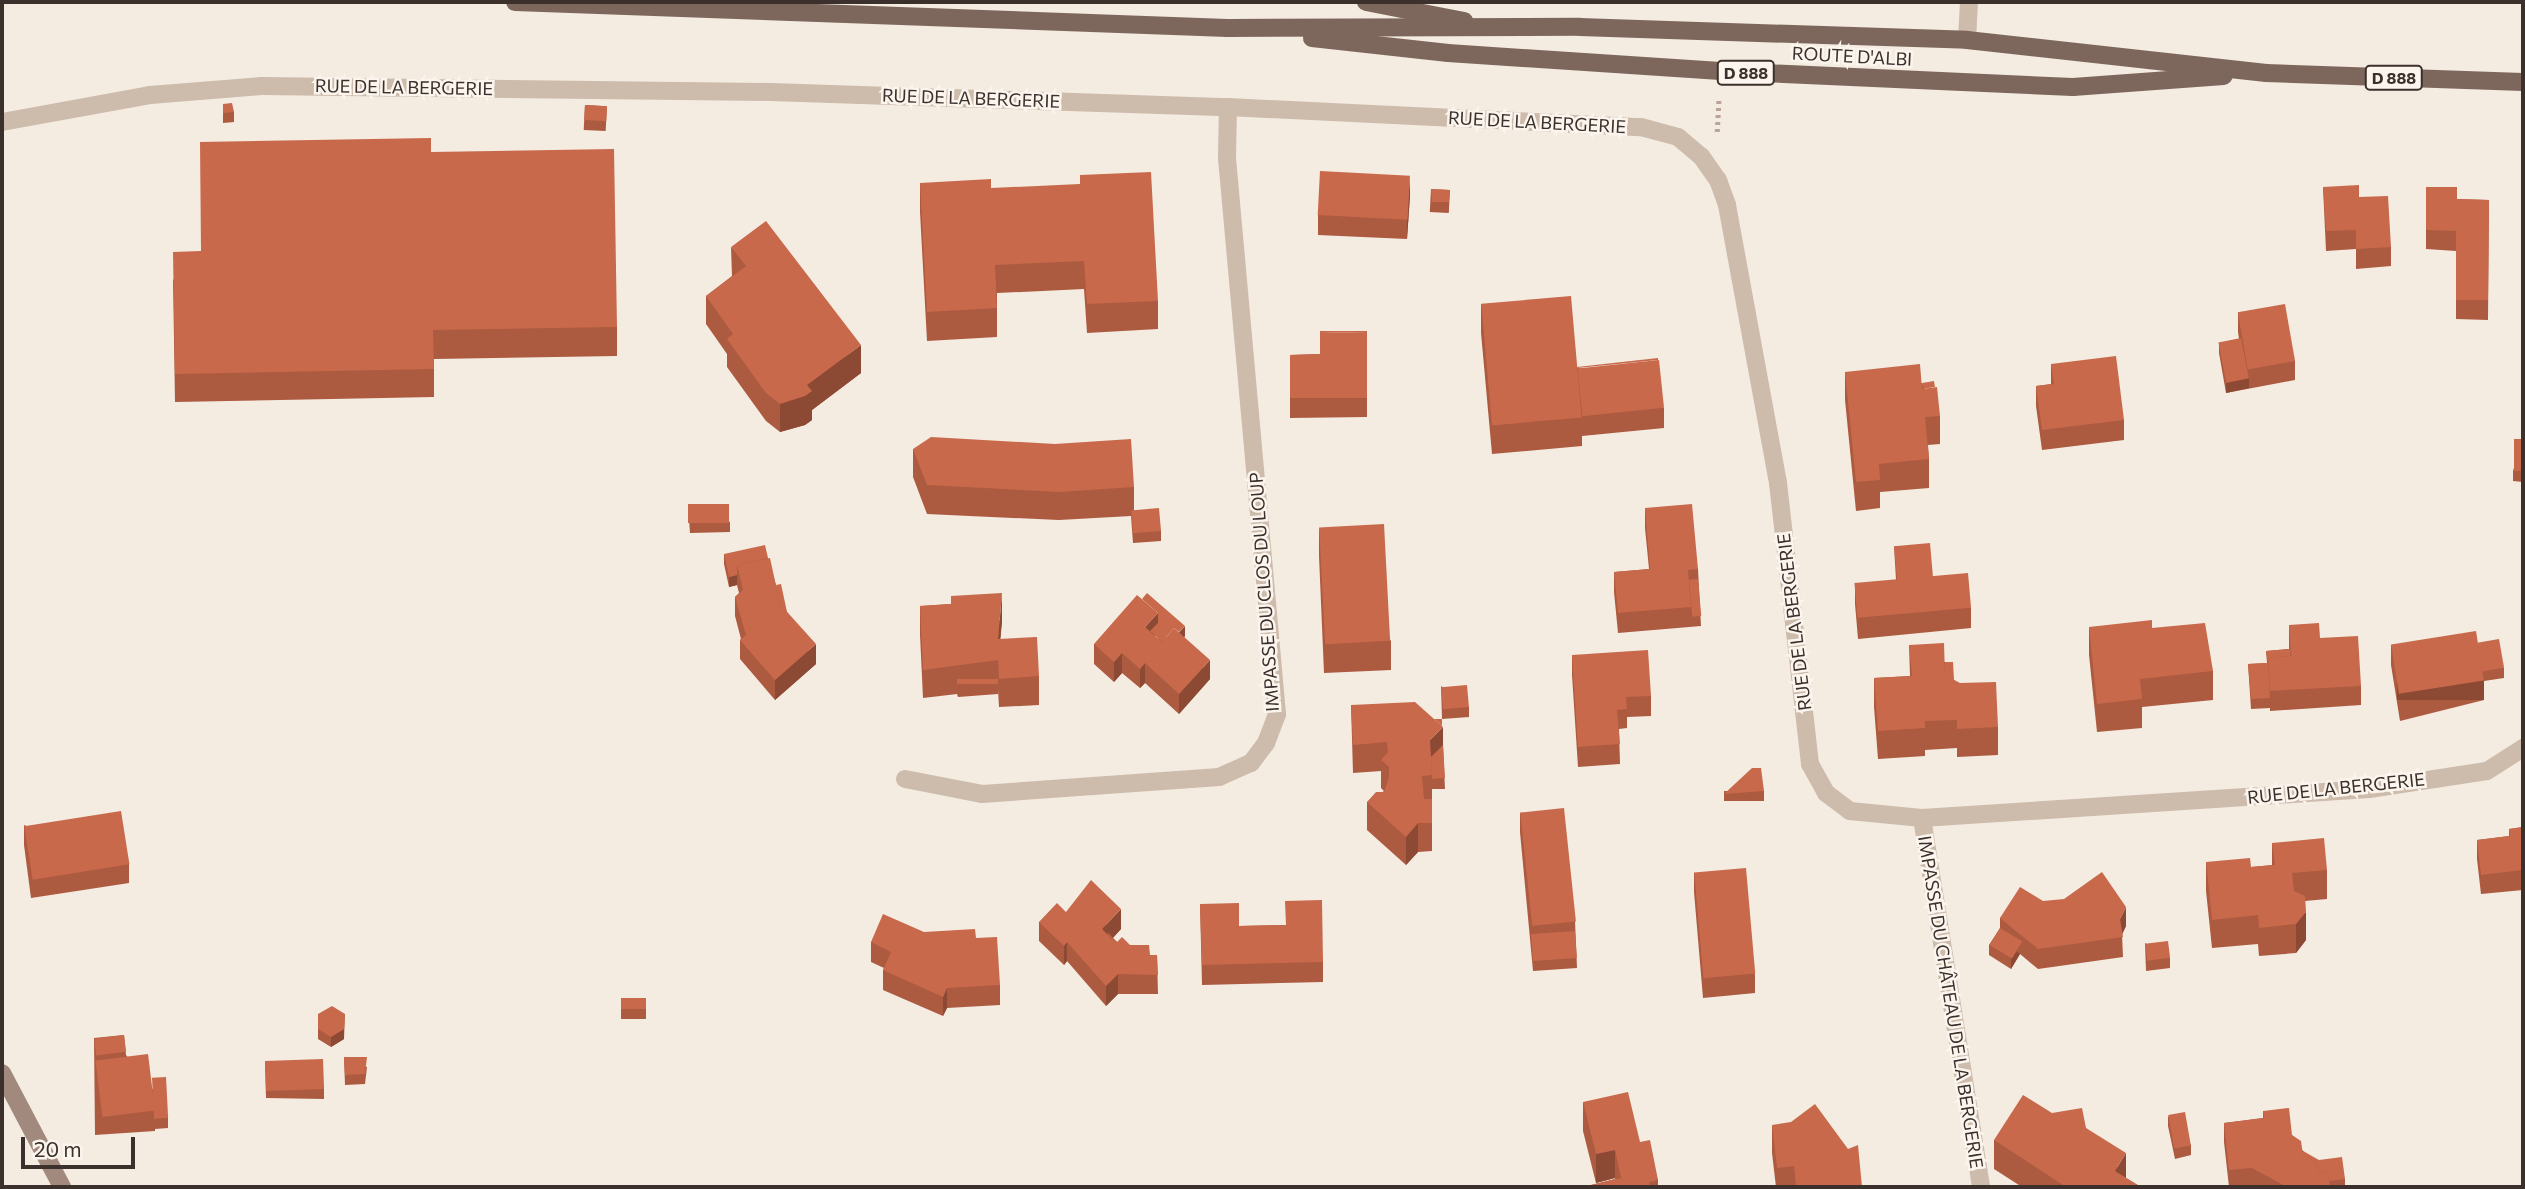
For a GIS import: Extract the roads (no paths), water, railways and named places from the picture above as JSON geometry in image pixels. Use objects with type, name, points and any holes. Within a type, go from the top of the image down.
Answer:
[{"type":"main road","name":"ROUTE D'ALBI","points":[[515,2],[1228,28],[1580,27],[1967,40],[2266,73],[2523,82]]},
{"type":"main road","points":[[1366,2],[1506,29]]},
{"type":"main road","name":"ROUTE D'ALBI","points":[[1228,28],[1448,53],[2036,86],[2121,85],[2266,73]]},
{"type":"street","points":[[1967,40],[1969,2]]},
{"type":"street","name":"RUE DE LA BERGERIE","points":[[2,122],[150,94],[261,86],[771,92],[1228,107],[1642,128],[1678,137],[1701,156],[1718,180],[1727,205],[1778,483],[1810,764],[1826,793],[1850,811],[1922,818],[2368,789],[2487,771],[2523,748]]},
{"type":"street","name":"IMPASSE DU CLOS DU LOUP","points":[[905,779],[982,794],[1219,776],[1251,763],[1266,743],[1277,714],[1227,158],[1228,107]]},
{"type":"street","name":"IMPASSE DU CHÂTEAU DE LA BERGERIE","points":[[1922,818],[1981,1187]]},
{"type":"street","points":[[2,1073],[62,1187]]}]
